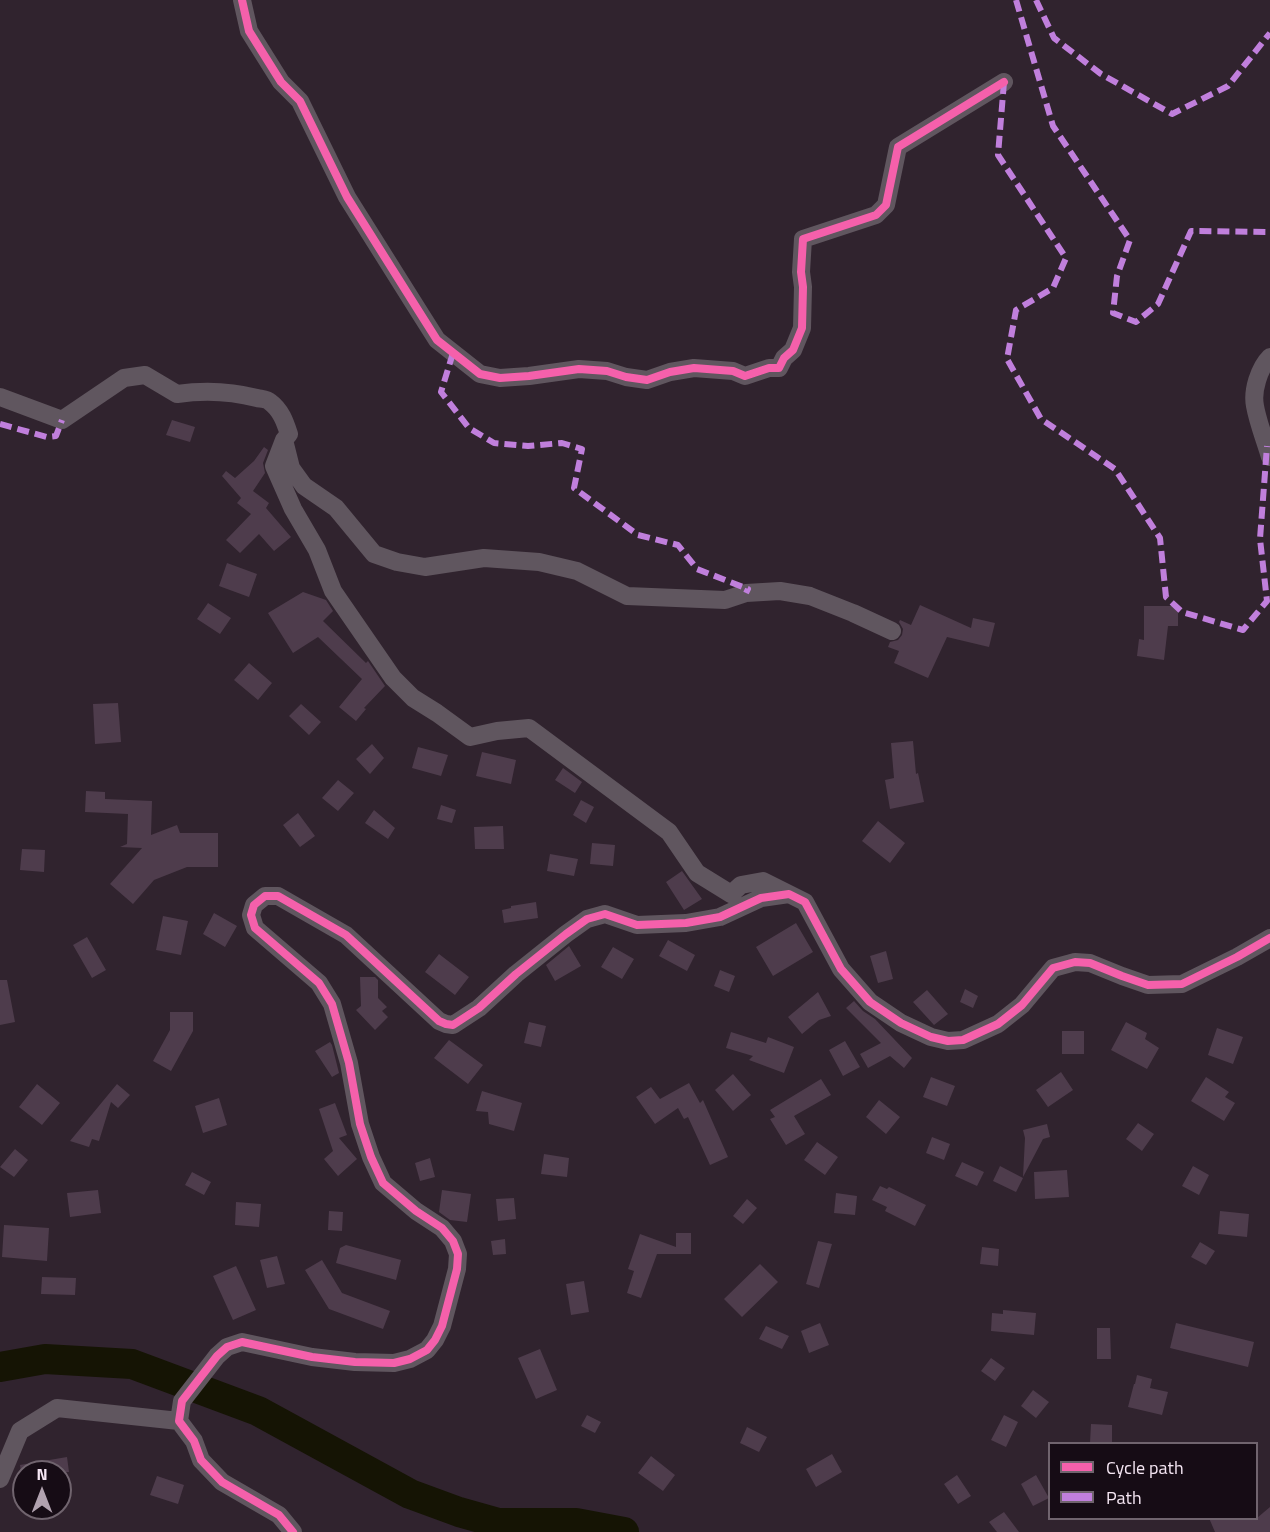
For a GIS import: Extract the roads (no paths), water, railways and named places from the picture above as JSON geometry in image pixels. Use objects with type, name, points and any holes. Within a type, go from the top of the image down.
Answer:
[{"type":"street","points":[[242,0],[249,31],[281,82],[300,101],[347,197],[437,340],[480,374],[500,378],[579,369],[607,371],[647,380],[670,372],[694,368],[733,371],[745,376],[770,368],[779,368],[784,358],[793,350],[801,328],[804,287],[801,272],[804,239],[876,215],[886,205],[898,147],[1004,82]]},
{"type":"street","points":[[1270,357],[1258,377],[1254,404],[1270,457]]},
{"type":"street","points":[[0,397],[62,420],[124,378],[145,375],[177,394],[218,391],[269,400],[282,415],[289,434],[274,466],[293,509],[317,550],[333,591],[393,678],[413,698],[470,737],[496,731],[529,728],[669,832],[697,873],[731,894],[741,885],[763,881],[805,902],[842,969],[870,1002],[901,1023],[931,1037],[948,1041],[963,1040],[998,1024],[1022,1005],[1053,968],[1075,962],[1090,963],[1148,985],[1182,984],[1270,938]]},
{"type":"street","points":[[284,441],[291,468],[304,486],[336,508],[374,554],[397,562],[425,567],[484,558],[539,562],[577,571],[627,596],[725,600],[746,593],[780,591],[810,596],[892,631]]},
{"type":"street","points":[[293,1532],[279,1515],[222,1482],[201,1460],[194,1441],[179,1421],[182,1401],[217,1356],[227,1347],[242,1342],[312,1357],[355,1362],[394,1363],[410,1359],[427,1350],[442,1326],[457,1269],[458,1254],[453,1241],[442,1228],[416,1211],[382,1182],[360,1124],[333,1004],[319,983],[255,928],[251,915],[254,904],[265,896],[278,896],[346,935],[439,1021],[453,1025],[478,1008],[516,974],[586,919],[604,914],[637,925],[686,923],[720,917],[761,897],[789,894]]},
{"type":"street","points":[[0,1479],[20,1431],[57,1408],[179,1421]]},
{"type":"waterway","points":[[0,1367],[45,1359],[132,1364],[258,1411],[410,1494],[459,1512],[498,1523],[576,1523],[624,1532]]}]
